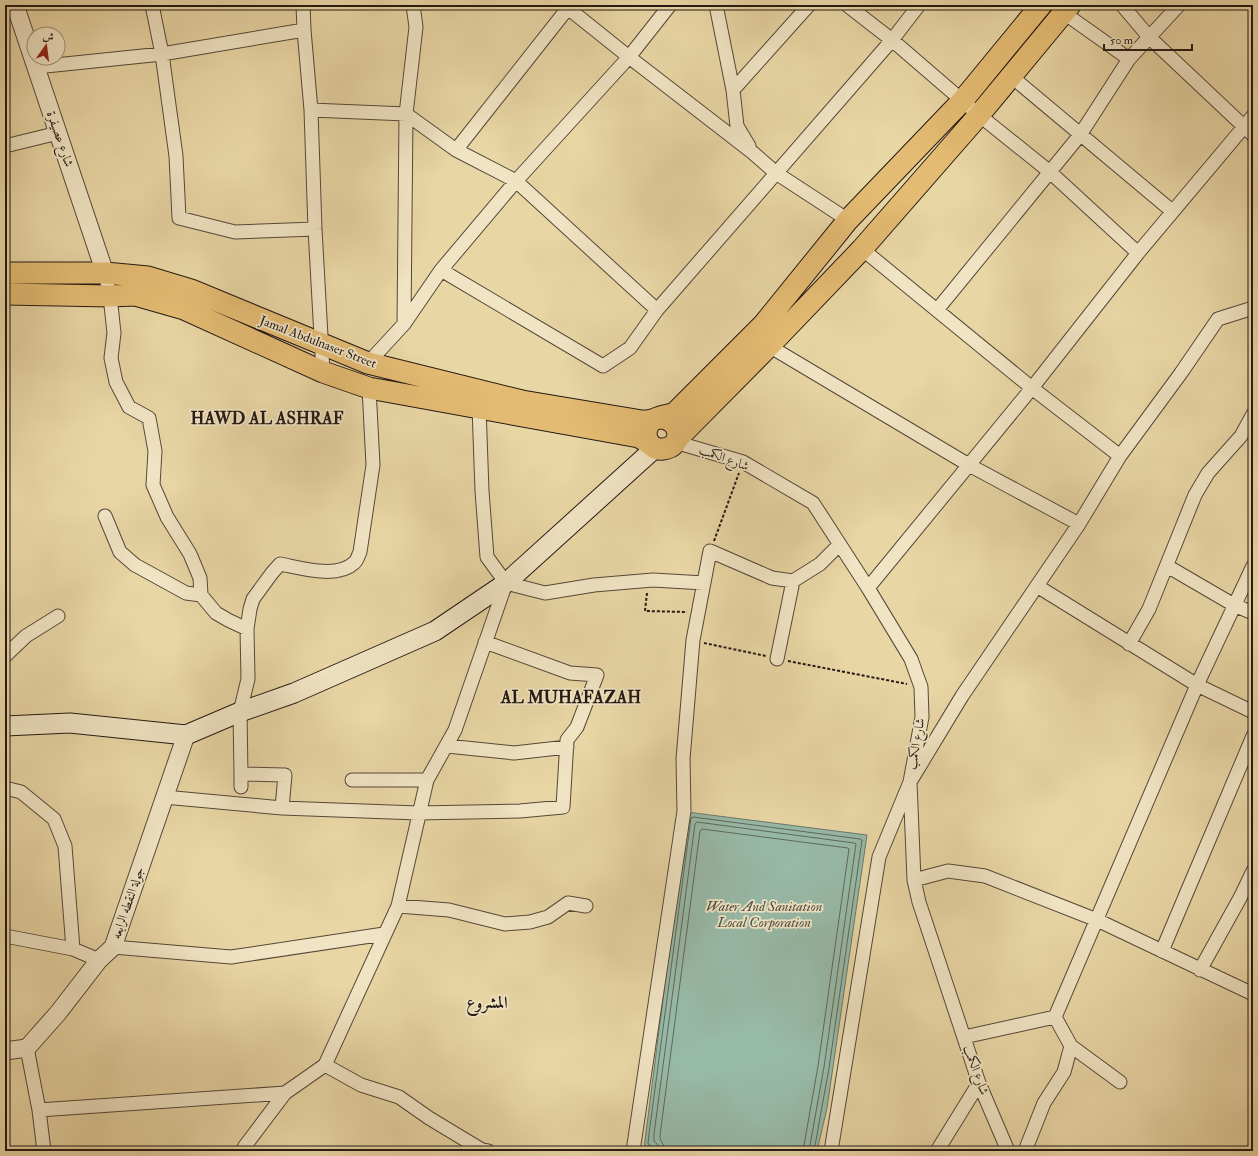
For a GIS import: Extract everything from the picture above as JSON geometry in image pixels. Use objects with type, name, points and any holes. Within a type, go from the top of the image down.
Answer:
[{"type":"main road","points":[[1041,5],[963,100],[848,220],[763,325],[675,413],[658,418],[648,425],[646,435],[652,446],[665,449],[670,447],[770,346],[862,249],[1012,77],[1067,9]]},
{"type":"main road","name":"Jamal Abdulnaser Street","points":[[5,273],[106,273],[148,277],[191,290],[368,363],[522,402],[642,421],[658,418]]},
{"type":"main road","name":"Jamal Abdulnaser Street","points":[[5,294],[135,295],[184,309],[323,372],[369,388],[639,437],[652,446]]},
{"type":"main road","points":[[658,418],[671,420],[675,424],[678,434],[676,440]]},
{"type":"main road","points":[[5,726],[70,723],[186,735],[240,712],[294,693],[435,631],[506,583],[652,446]]},
{"type":"street","name":"شارع عصيفرة","points":[[15,5],[106,273]]},
{"type":"street","points":[[152,5],[162,54],[176,156],[179,218],[235,232],[315,229]]},
{"type":"street","points":[[303,5],[311,110],[315,229],[323,372]]},
{"type":"street","points":[[404,324],[406,114],[416,27],[413,5]]},
{"type":"street","points":[[368,363],[404,324],[441,270],[516,181],[629,57],[670,5]]},
{"type":"street","points":[[716,5],[733,90],[737,126],[752,152]]},
{"type":"street","points":[[733,90],[809,5]]},
{"type":"street","points":[[847,5],[892,40],[979,115],[1050,172],[1138,253]]},
{"type":"street","points":[[441,270],[603,366],[630,348],[657,310],[892,40],[919,5]]},
{"type":"street","points":[[1122,5],[1149,37],[1248,131]]},
{"type":"street","points":[[936,310],[1080,135],[1129,59],[1179,5]]},
{"type":"street","points":[[456,150],[566,7],[752,152],[776,173],[848,220]]},
{"type":"street","points":[[1067,9],[1129,59]]},
{"type":"street","points":[[36,67],[162,54],[304,30]]},
{"type":"street","points":[[1012,77],[1172,211]]},
{"type":"street","points":[[311,110],[406,114],[456,150],[516,181],[657,310]]},
{"type":"street","points":[[868,588],[970,465],[1172,211],[1248,131],[1253,116]]},
{"type":"street","points":[[5,146],[58,133]]},
{"type":"street","points":[[862,249],[1032,388],[1120,456]]},
{"type":"street","points":[[106,273],[114,333],[111,358],[116,382],[129,407],[149,418],[155,451],[153,485],[167,517],[190,554],[200,578],[201,595],[216,613],[247,629]]},
{"type":"street","points":[[831,1151],[879,857],[910,782],[962,696],[1079,524],[1120,456],[1181,373],[1218,319],[1253,308]]},
{"type":"street","points":[[770,346],[970,465],[1079,524]]},
{"type":"street","points":[[282,808],[285,775],[241,781],[240,712],[248,679],[247,629],[250,609],[253,599],[280,564],[331,572],[347,568],[355,563],[360,552],[373,465],[369,388]]},
{"type":"street","points":[[479,407],[482,491],[487,557],[506,583],[545,593],[594,585],[648,580],[704,583]]},
{"type":"street","points":[[1129,644],[1149,609],[1195,495],[1208,473],[1241,436],[1253,414]]},
{"type":"street","name":"شارع الكمب","points":[[676,440],[743,462],[813,503],[868,588],[911,659],[921,687],[922,717],[910,782],[914,880],[919,902],[979,1083],[1008,1151]]},
{"type":"street","points":[[105,516],[120,552],[134,565],[186,593],[201,595]]},
{"type":"street","points":[[633,1151],[684,811],[683,759],[693,640],[710,551],[772,578],[793,581],[820,564],[839,545]]},
{"type":"street","points":[[1167,566],[1234,605],[1253,613]]},
{"type":"street","points":[[1055,1017],[1197,685],[1253,566]]},
{"type":"street","points":[[778,659],[793,581]]},
{"type":"street","points":[[242,1151],[285,1093],[325,1066],[398,906],[418,813],[427,780],[455,730],[506,583]]},
{"type":"street","points":[[1037,586],[1197,685],[1253,712]]},
{"type":"street","points":[[5,656],[26,636],[58,616]]},
{"type":"street","points":[[164,797],[282,808],[418,813],[520,811],[563,807],[567,740],[577,726],[597,675],[570,673],[485,642]]},
{"type":"street","name":"جولة النقطه الرابعه","points":[[27,1048],[58,1013],[99,960],[113,948],[186,735]]},
{"type":"street","points":[[1162,951],[1253,736]]},
{"type":"street","points":[[447,746],[514,753],[567,747]]},
{"type":"street","points":[[352,780],[427,780]]},
{"type":"street","points":[[5,788],[21,792],[54,819],[65,846],[73,949]]},
{"type":"street","points":[[914,880],[948,870],[985,876],[1097,920],[1253,994]]},
{"type":"street","points":[[1200,970],[1240,898],[1253,871]]},
{"type":"street","points":[[398,906],[449,910],[505,924],[530,922],[548,918],[568,903],[586,906]]},
{"type":"street","points":[[113,948],[231,957],[384,934]]},
{"type":"street","points":[[5,936],[73,949],[99,960]]},
{"type":"street","points":[[964,1038],[1055,1017]]},
{"type":"street","points":[[1055,1017],[1071,1046],[1120,1082]]},
{"type":"street","points":[[1025,1151],[1044,1103],[1064,1072],[1071,1046]]},
{"type":"street","points":[[5,1051],[27,1048],[39,1110],[44,1151]]},
{"type":"street","points":[[325,1066],[361,1085],[399,1097],[429,1118],[482,1150],[488,1151]]},
{"type":"street","points":[[937,1151],[979,1083]]},
{"type":"street","points":[[39,1110],[285,1093]]},
{"type":"path","points":[[710,551],[743,462]]},
{"type":"path","points":[[648,580],[645,611],[698,612]]},
{"type":"path","points":[[693,640],[778,659],[921,687]]},
{"type":"water","name":"Water And Sanitation Local Corporation","points":[[687,812],[867,835],[827,1108],[817,1151],[662,1151],[644,1148]]},
{"type":"district","name":"HAWD AL ASHRAF","points":[[267,418]]},
{"type":"district","name":"AL MUHAFAZAH","points":[[571,697]]},
{"type":"district","name":"المشروع","points":[[487,1002]]}]
